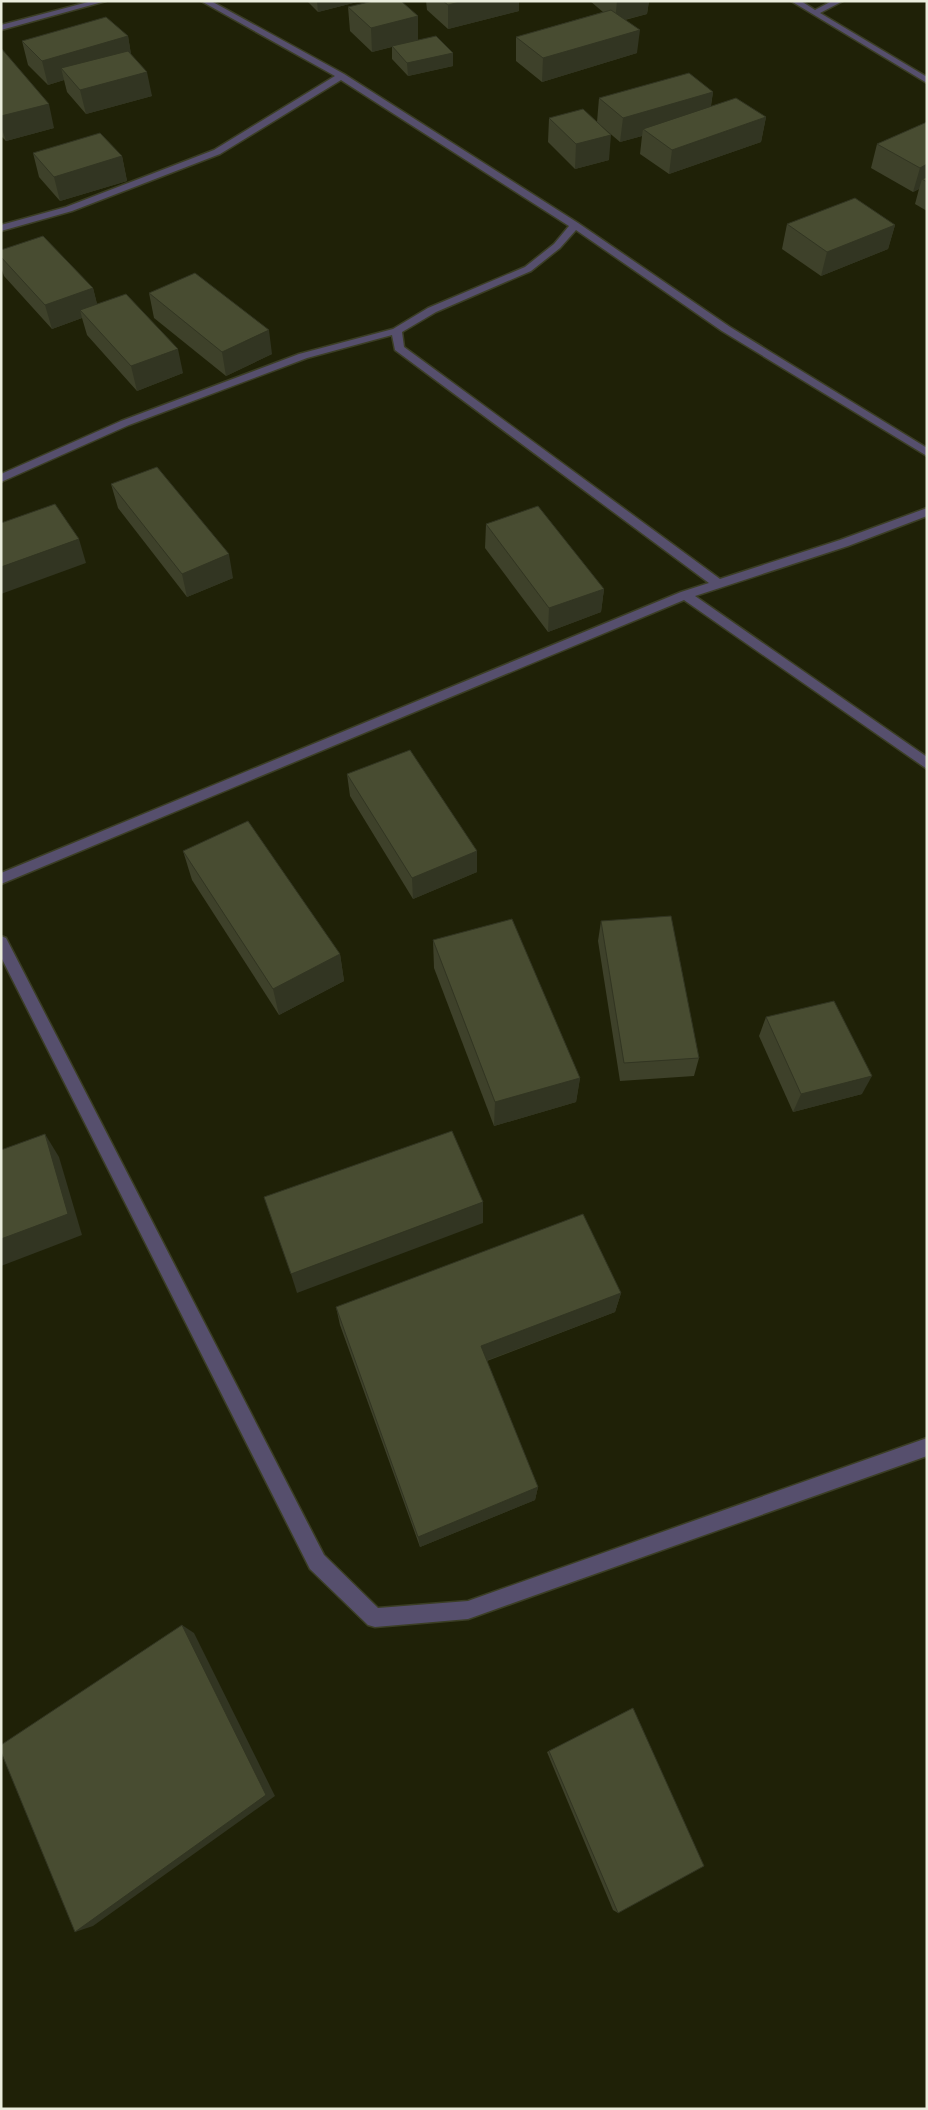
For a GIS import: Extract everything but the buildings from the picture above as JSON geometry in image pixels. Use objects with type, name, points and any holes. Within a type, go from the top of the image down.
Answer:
[{"type":"street","points":[[1,28],[102,1]]},
{"type":"street","points":[[205,1],[341,76],[575,225],[726,329],[927,453]]},
{"type":"street","points":[[795,1],[927,81]]},
{"type":"street","points":[[816,12],[839,1]]},
{"type":"street","points":[[1,228],[69,209],[217,152],[341,76]]},
{"type":"street","points":[[1,478],[125,423],[303,356],[397,331],[432,310],[528,269],[557,246],[575,225]]},
{"type":"street","points":[[397,331],[400,348],[718,584]]},
{"type":"street","points":[[1,879],[684,595],[844,543],[927,512]]},
{"type":"street","points":[[684,595],[927,764]]},
{"type":"street","points":[[1,942],[317,1562],[375,1618],[468,1610],[927,1447]]}]
